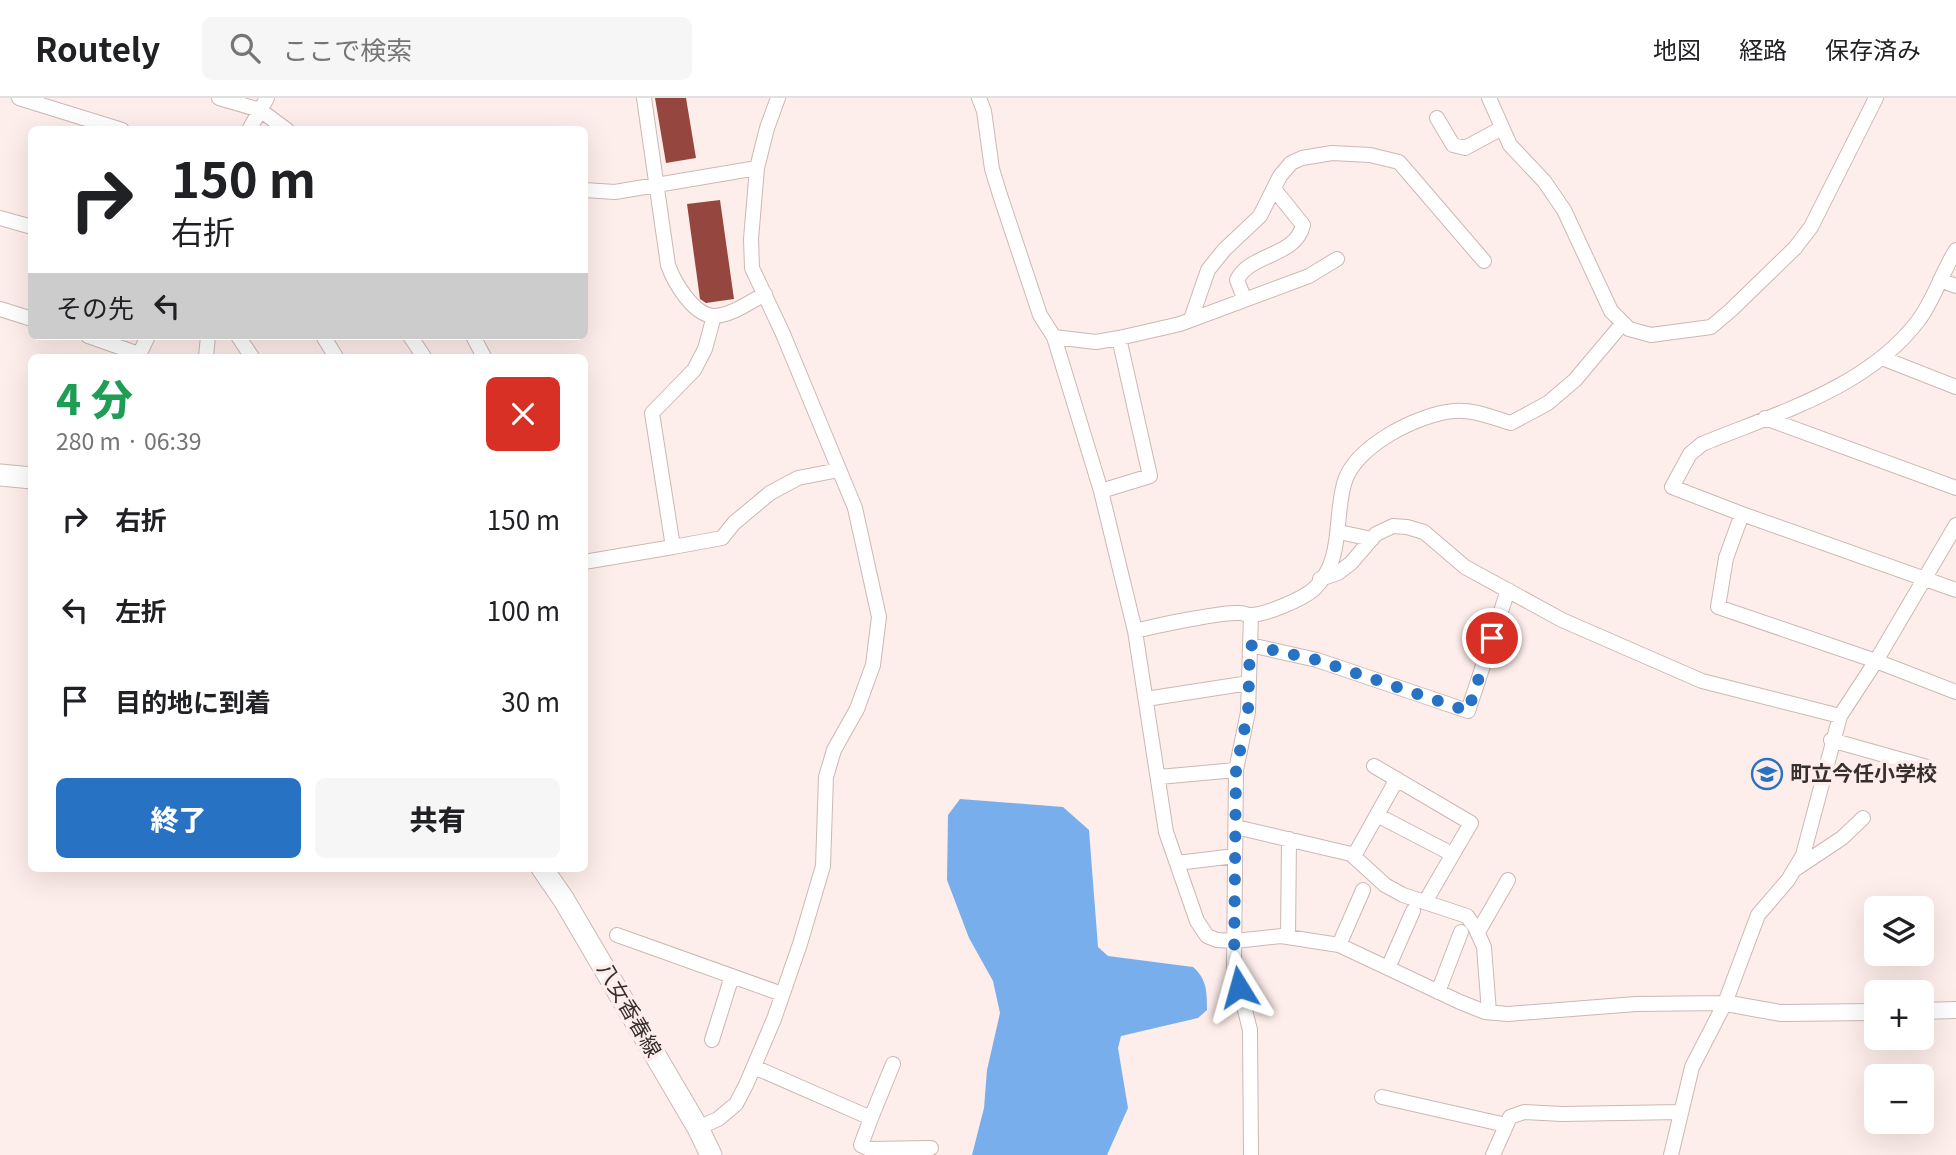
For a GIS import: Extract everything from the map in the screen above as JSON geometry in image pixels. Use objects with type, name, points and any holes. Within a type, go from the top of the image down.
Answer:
[{"type":"main road","points":[[0,475],[28,478]]},
{"type":"main road","name":"八女香春線","points":[[545,872],[564,900],[698,1128],[711,1155]]},
{"type":"street","points":[[19,98],[109,126]]},
{"type":"street","points":[[219,98],[264,104],[283,126]]},
{"type":"street","points":[[644,98],[668,265],[674,282],[701,312],[714,316],[727,313],[765,294]]},
{"type":"street","points":[[698,1128],[718,1119],[736,1104],[754,1067],[782,994],[823,866],[826,777],[834,750],[857,709],[873,665],[879,617],[855,508],[805,385],[752,268],[751,239],[757,168],[778,98]]},
{"type":"street","points":[[979,98],[984,111],[992,169],[1000,195],[1040,315],[1054,337],[1101,491],[1135,631],[1166,832],[1198,921],[1207,936],[1217,940],[1235,941],[1288,937],[1339,945],[1438,992],[1489,1012],[1508,1014],[1636,1004],[1726,1003],[1780,1013],[1864,1012]]},
{"type":"street","points":[[1489,98],[1510,145],[1544,181],[1564,210],[1611,311],[1629,329],[1651,335],[1711,327],[1796,248],[1811,227],[1876,98]]},
{"type":"street","points":[[251,126],[264,104]]},
{"type":"street","points":[[1437,118],[1452,145],[1465,148],[1502,128]]},
{"type":"street","points":[[1191,319],[1209,270],[1224,250],[1260,216],[1280,176],[1291,163],[1301,158],[1332,153],[1370,155],[1399,162],[1484,261]]},
{"type":"street","points":[[588,190],[615,192],[757,168]]},
{"type":"street","points":[[1244,298],[1237,281],[1241,272],[1252,263],[1282,250],[1301,234],[1303,225],[1274,188]]},
{"type":"street","points":[[0,218],[28,226]]},
{"type":"street","points":[[1956,250],[1918,320],[1882,358],[1823,394],[1702,444],[1690,454],[1672,487],[1956,590]]},
{"type":"street","points":[[1054,337],[1096,342],[1191,319],[1309,276],[1337,258]]},
{"type":"street","points":[[1940,279],[1956,286]]},
{"type":"street","points":[[0,309],[28,318]]},
{"type":"street","points":[[673,547],[652,414],[694,370],[705,349],[714,316]]},
{"type":"street","points":[[1135,631],[1182,620],[1238,612],[1251,615],[1292,602],[1314,589],[1328,568],[1339,532],[1344,482],[1357,460],[1385,437],[1417,421],[1454,411],[1476,413],[1511,423],[1548,403],[1575,380],[1623,323]]},
{"type":"street","points":[[1101,491],[1150,476],[1119,338]]},
{"type":"street","points":[[101,340],[134,354]]},
{"type":"street","points":[[1882,358],[1956,387]]},
{"type":"street","points":[[1765,418],[1956,488]]},
{"type":"street","points":[[588,561],[722,538],[734,523],[771,493],[798,478],[839,470]]},
{"type":"street","points":[[1742,514],[1726,558],[1718,607],[1876,661],[1956,692]]},
{"type":"street","points":[[1671,1155],[1692,1067],[1726,1003],[1758,915],[1796,869],[1802,855],[1840,716],[1876,661],[1956,525]]},
{"type":"street","points":[[1321,579],[1338,573],[1351,563],[1376,534],[1393,526],[1407,527],[1424,532],[1465,567],[1562,620],[1702,681],[1840,716]]},
{"type":"street","points":[[1339,532],[1372,539]]},
{"type":"street","points":[[1250,645],[1317,660],[1468,711],[1508,590]]},
{"type":"street","points":[[1251,615],[1248,712],[1236,770],[1234,966],[1250,1030],[1251,1155]]},
{"type":"street","points":[[1146,699],[1249,683]]},
{"type":"street","points":[[1832,740],[1927,767]]},
{"type":"street","points":[[1374,766],[1471,823],[1425,901]]},
{"type":"street","points":[[1159,777],[1236,770]]},
{"type":"street","points":[[1354,856],[1397,779]]},
{"type":"street","points":[[1377,814],[1452,854]]},
{"type":"street","points":[[1796,869],[1842,838],[1863,818]]},
{"type":"street","points":[[1236,827],[1354,856],[1385,885],[1403,895],[1467,916],[1484,947],[1489,1012]]},
{"type":"street","points":[[1288,937],[1289,839]]},
{"type":"street","points":[[1177,863],[1235,856]]},
{"type":"street","points":[[1478,932],[1508,880]]},
{"type":"street","points":[[1339,945],[1363,890]]},
{"type":"street","points":[[1388,968],[1413,911]]},
{"type":"street","points":[[1438,992],[1461,932]]},
{"type":"street","points":[[617,935],[782,994]]},
{"type":"street","points":[[712,1040],[732,976]]},
{"type":"street","points":[[1934,1011],[1956,1010]]},
{"type":"street","points":[[893,1064],[860,1145],[869,1149],[931,1148]]},
{"type":"street","points":[[754,1067],[872,1118]]},
{"type":"street","points":[[1382,1097],[1506,1125]]},
{"type":"street","points":[[1493,1155],[1510,1117],[1524,1112],[1681,1112]]},
{"type":"water","points":[[960,799],[1063,807],[1089,830],[1098,947],[1108,956],[1193,967],[1204,981],[1207,1010],[1198,1018],[1121,1036],[1118,1048],[1128,1108],[1107,1155],[972,1155],[984,1108],[987,1070],[1000,1013],[993,981],[969,938],[947,880],[948,815]]},
{"type":"building","points":[[655,98],[686,98],[696,158],[666,163]]},
{"type":"building","points":[[720,200],[734,299],[706,303],[700,299],[687,204]]},
{"type":"place","name":"町立今任小学校","points":[[1767,774]]},
{"type":"route","points":[[1239,987],[1234,966],[1236,770],[1248,712],[1250,645],[1317,660],[1468,711],[1492,638]]}]
